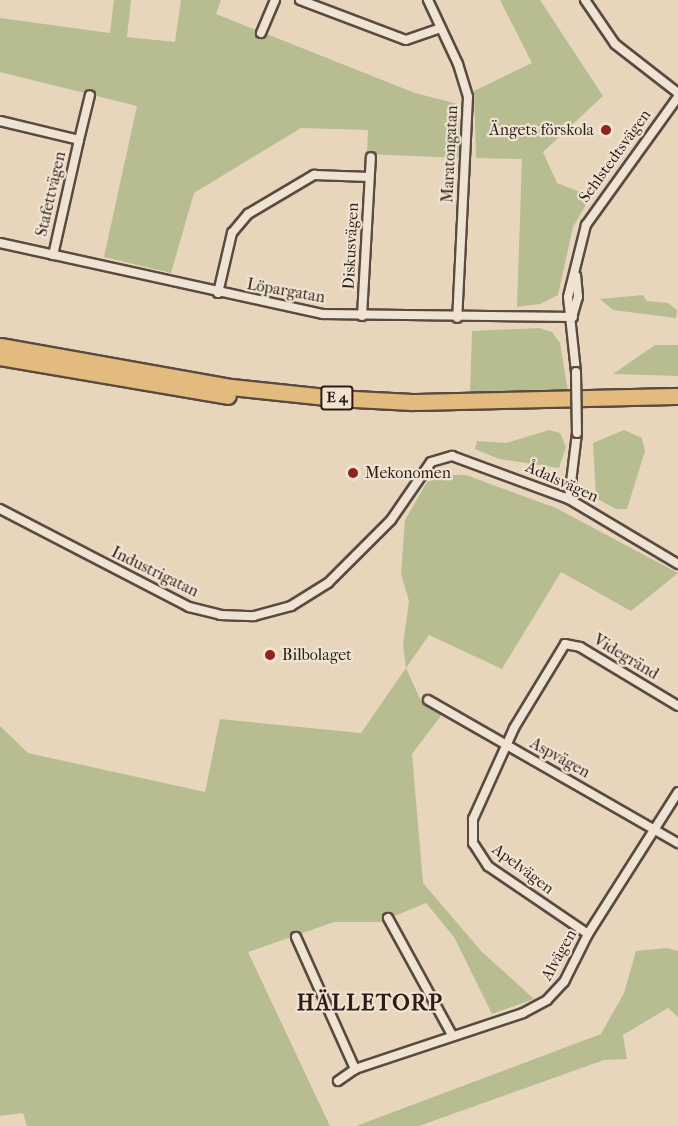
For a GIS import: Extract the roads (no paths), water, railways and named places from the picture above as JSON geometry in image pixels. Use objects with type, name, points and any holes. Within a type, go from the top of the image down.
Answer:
[{"type":"highway","name":"E 4","points":[[0,346],[231,387],[335,398],[421,402],[678,396]]},
{"type":"highway","name":"E 4","points":[[0,357],[203,393],[304,405],[425,411],[678,405]]},
{"type":"street","points":[[261,33],[275,0]]},
{"type":"street","points":[[300,0],[406,40],[440,28]]},
{"type":"street","name":"Maratongatan","points":[[428,0],[458,64],[468,97],[457,318]]},
{"type":"street","points":[[585,0],[615,45],[678,95]]},
{"type":"street","name":"Stafettvägen","points":[[53,255],[90,95]]},
{"type":"street","name":"Sehlstedtsvägen","points":[[569,499],[577,433],[573,317],[568,297],[591,215],[678,95]]},
{"type":"street","name":"Stafettvägen","points":[[0,121],[79,140]]},
{"type":"street","name":"Diskusvägen","points":[[362,316],[371,157]]},
{"type":"street","points":[[218,293],[232,233],[248,213],[314,175],[369,177]]},
{"type":"street","name":"Löpargatan","points":[[0,243],[289,310],[362,316],[573,317]]},
{"type":"street","name":"Ådalsvägen","points":[[426,467],[441,457],[452,456],[569,499],[678,564]]},
{"type":"street","name":"Industrigatan","points":[[0,509],[189,607],[220,615],[254,616],[291,606],[328,583],[391,520],[426,467]]},
{"type":"street","name":"Videgränd","points":[[507,746],[566,644],[580,647],[678,706]]},
{"type":"street","name":"Aspvägen","points":[[428,700],[678,843]]},
{"type":"street","name":"Apelvägen","points":[[507,746],[473,819],[473,843],[488,866],[588,934]]},
{"type":"street","name":"Alvägen","points":[[338,1082],[355,1069],[452,1035],[523,1014],[547,1000],[564,982],[588,934],[678,792]]},
{"type":"street","points":[[388,918],[452,1035]]},
{"type":"street","points":[[296,937],[355,1069]]},
{"type":"place","name":"Ängets förskola","points":[[606,130]]},
{"type":"place","name":"Mekonomen","points":[[353,473]]},
{"type":"place","name":"Bilbolaget","points":[[270,655]]},
{"type":"district","name":"HÄLLETORP","points":[[370,1004]]}]
